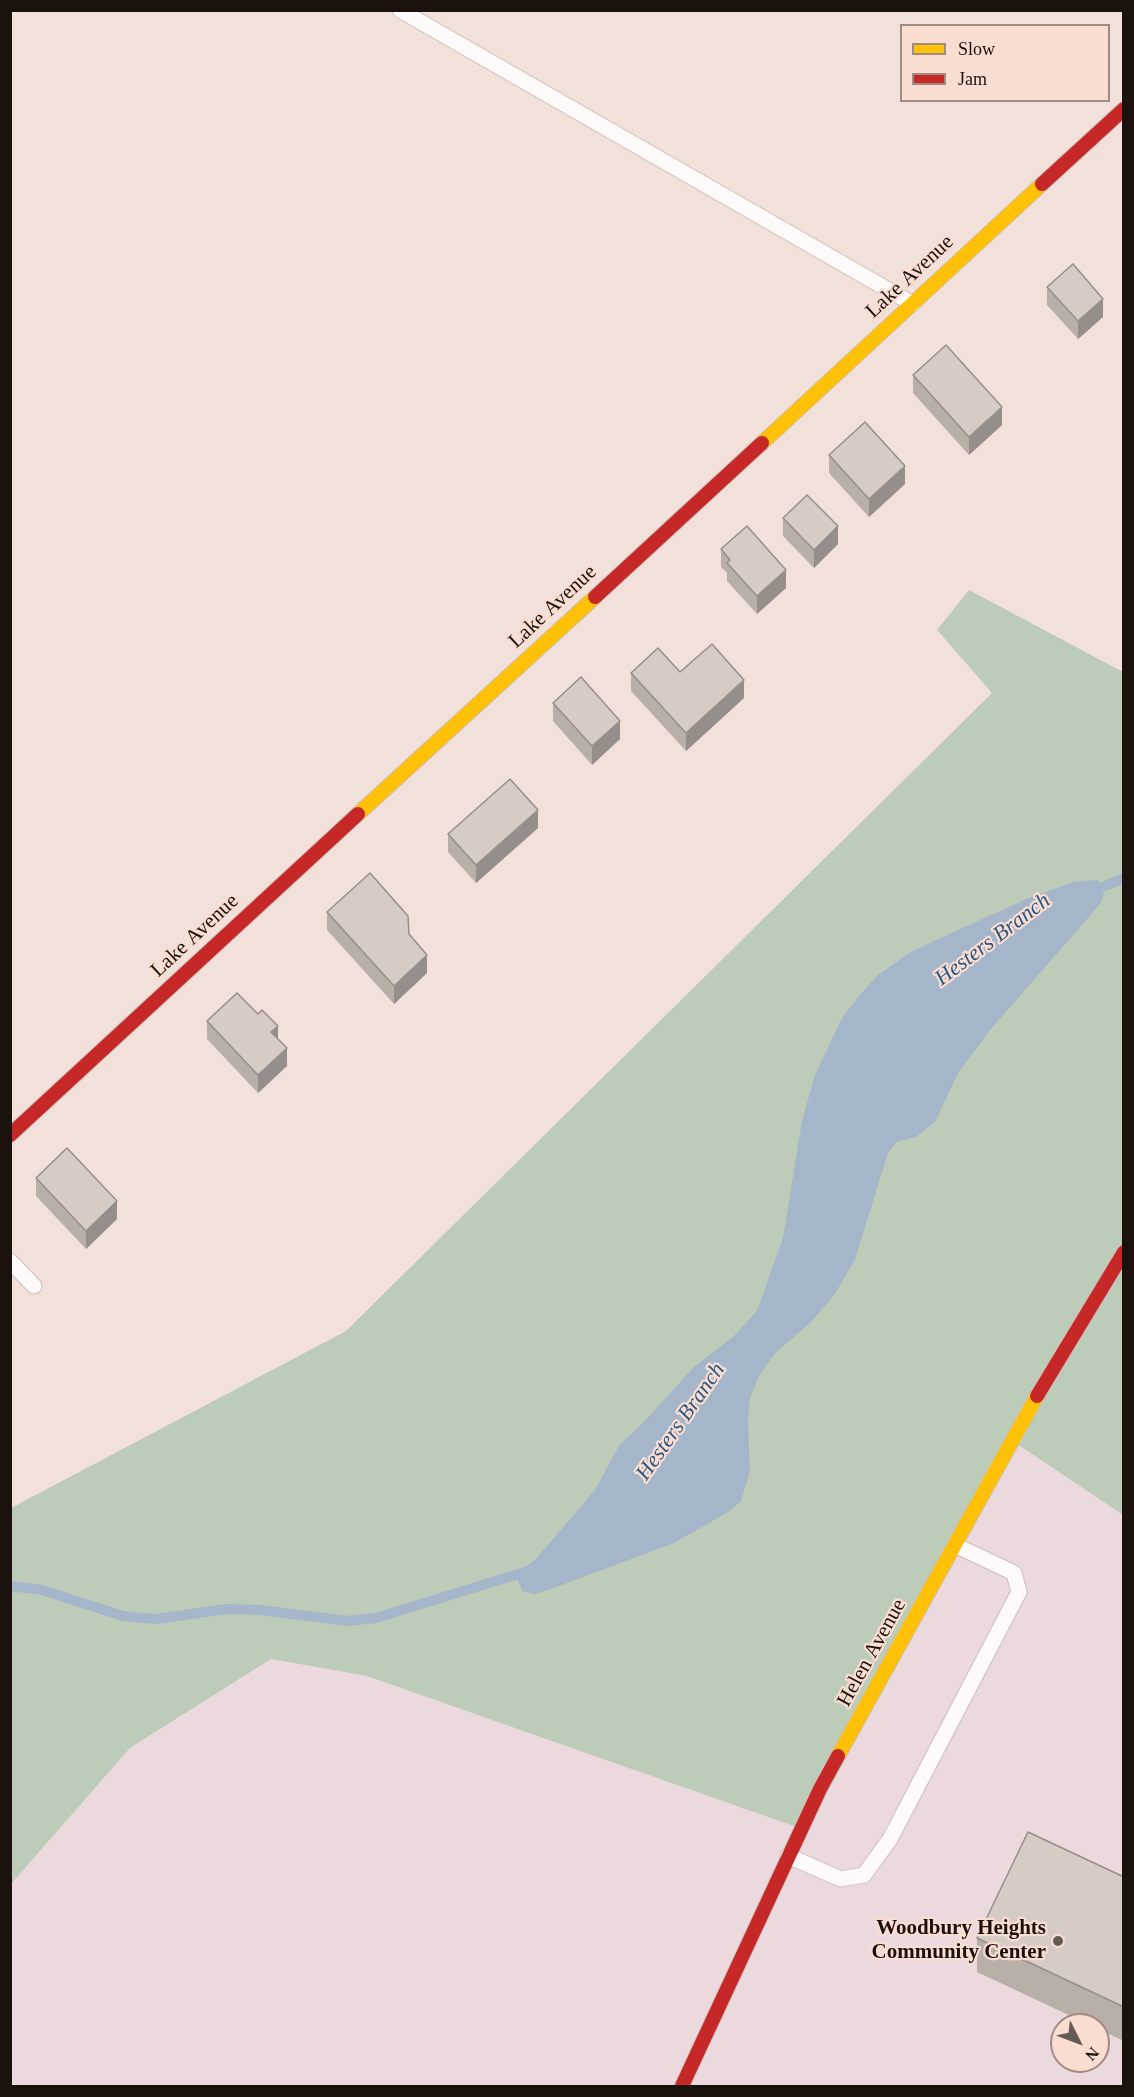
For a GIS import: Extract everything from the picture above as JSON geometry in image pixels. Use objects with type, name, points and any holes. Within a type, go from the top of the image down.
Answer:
[{"type":"street","name":"Lake Avenue","points":[[10,1135],[1124,109]]},
{"type":"street","name":"Helen Avenue","points":[[682,2086],[820,1789],[1037,1395],[1124,1252]]},
{"type":"lane","points":[[400,10],[913,304]]},
{"type":"lane","points":[[10,1261],[34,1286]]},
{"type":"lane","points":[[788,1856],[842,1879],[864,1875],[890,1839],[1019,1592],[1014,1573],[955,1545]]},
{"type":"shaded area","points":[[1017,1444],[1123,1515],[1123,2086],[11,2086],[11,1884],[130,1748],[271,1659],[367,1676]]},
{"type":"green space","points":[[969,590],[1123,672],[1123,1515],[1017,1444],[805,1830],[367,1676],[271,1659],[130,1748],[11,1884],[11,1508],[346,1331],[992,693],[937,630]]},
{"type":"water","points":[[1098,880],[1104,892],[1101,903],[990,1030],[958,1073],[935,1122],[916,1137],[896,1142],[888,1153],[855,1259],[835,1294],[811,1322],[775,1353],[759,1376],[750,1398],[748,1420],[750,1471],[741,1501],[728,1512],[674,1543],[551,1589],[534,1594],[522,1591],[516,1574],[535,1560],[595,1490],[620,1444],[643,1423],[694,1367],[734,1336],[757,1311],[783,1238],[802,1121],[815,1075],[842,1018],[859,996],[877,976],[909,953],[1029,898],[1073,882]]},
{"type":"building","points":[[1073,264],[1103,299],[1078,321],[1047,287]]},
{"type":"building","points":[[946,345],[1002,407],[969,437],[913,375]]},
{"type":"building","points":[[865,422],[905,466],[869,499],[829,455]]},
{"type":"building","points":[[807,495],[838,526],[814,550],[783,518]]},
{"type":"building","points":[[747,526],[786,570],[757,596],[727,563],[730,560],[721,549]]},
{"type":"building","points":[[712,644],[744,680],[686,733],[631,673],[658,648],[680,672]]},
{"type":"building","points":[[581,677],[620,721],[592,746],[553,703]]},
{"type":"building","points":[[510,779],[538,810],[476,865],[448,834]]},
{"type":"building","points":[[370,873],[408,916],[409,934],[427,955],[394,986],[327,912]]},
{"type":"building","points":[[237,993],[258,1014],[262,1010],[278,1026],[271,1032],[287,1048],[258,1075],[207,1021]]},
{"type":"building","points":[[67,1148],[117,1201],[86,1231],[36,1178]]},
{"type":"building","name":"Woodbury Heights Community Center","points":[[1028,1832],[1124,1877],[1124,2007],[977,1938]]},
{"type":"waterway","name":"Hesters Branch","points":[[1090,892],[1124,878]]},
{"type":"waterway","name":"Hesters Branch","points":[[10,1586],[42,1590],[123,1616],[156,1619],[227,1609],[261,1610],[347,1621],[376,1618],[528,1571]]},
{"type":"traffic: slow","points":[[762,443],[1042,184]]},
{"type":"traffic: slow","points":[[358,814],[595,597]]},
{"type":"traffic: slow","points":[[838,1756],[1037,1396]]},
{"type":"traffic: jam","points":[[1042,184],[1124,109]]},
{"type":"traffic: jam","points":[[595,597],[762,443]]},
{"type":"traffic: jam","points":[[10,1135],[358,814]]},
{"type":"traffic: jam","points":[[1037,1396],[1124,1252]]},
{"type":"traffic: jam","points":[[682,2086],[820,1789],[838,1756]]},
{"type":"place","name":"Woodbury Heights Community Center","points":[[1058,1941]]}]
